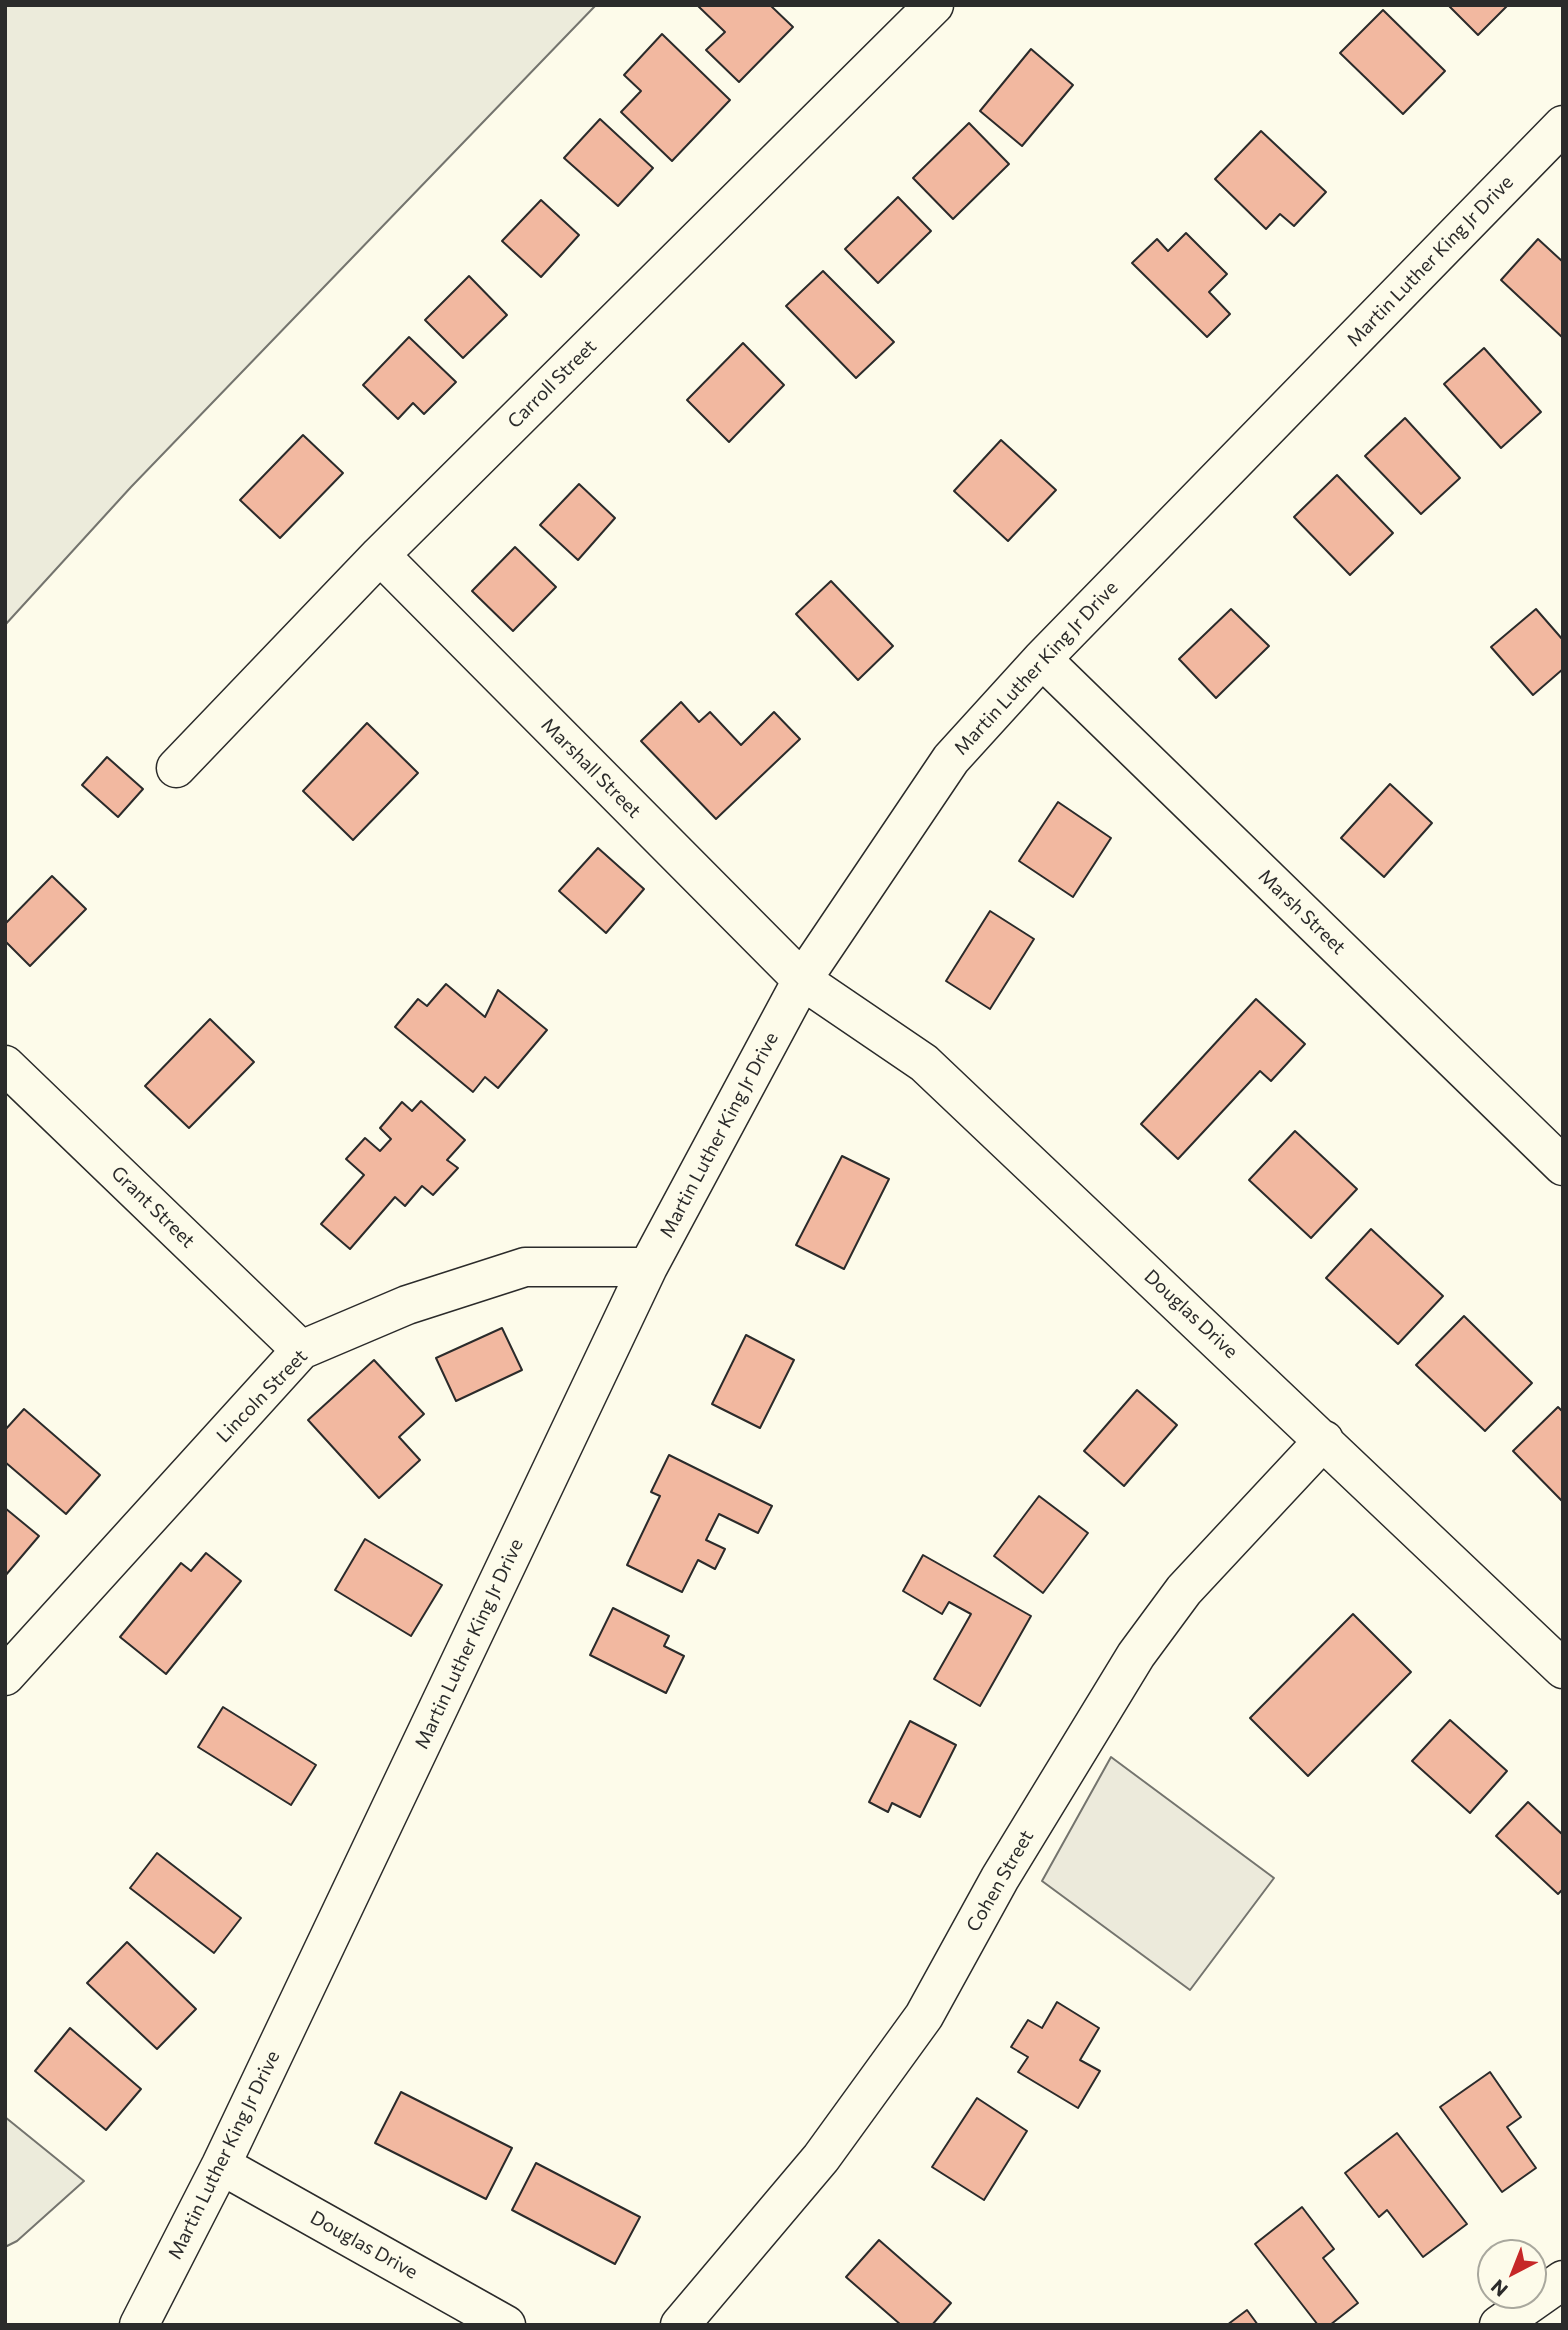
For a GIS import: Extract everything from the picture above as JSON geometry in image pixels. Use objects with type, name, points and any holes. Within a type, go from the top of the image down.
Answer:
[{"type":"street","name":"Carroll Street","points":[[176,768],[380,555],[934,5]]},
{"type":"street","name":"Martin Luther King Jr Drive","points":[[139,2325],[221,2165],[648,1267],[802,980],[951,759],[1042,659],[1563,125]]},
{"type":"street","name":"Marshall Street","points":[[380,555],[802,980]]},
{"type":"street","name":"Marsh Street","points":[[1042,659],[1555,1146]]},
{"type":"street","name":"Douglas Drive","points":[[802,980],[924,1063],[1563,1669]]},
{"type":"street","name":"Grant Street","points":[[5,1065],[301,1350]]},
{"type":"street","name":"Lincoln Street","points":[[5,1676],[301,1350],[407,1305],[525,1267],[648,1267]]},
{"type":"street","name":"Cohen Street","points":[[680,2325],[821,2158],[924,2016],[1000,1878],[1136,1655],[1160,1622],[1184,1590],[1254,1512],[1324,1440]]},
{"type":"street","name":"Douglas Drive","points":[[221,2165],[506,2325]]},
{"type":"street","points":[[1499,2325],[1563,2280]]},
{"type":"shaded area","points":[[5,5],[596,5],[131,487],[5,625]]},
{"type":"shaded area","points":[[1111,1757],[1274,1878],[1190,1990],[1042,1881]]},
{"type":"shaded area","points":[[5,2117],[84,2181],[17,2241],[5,2247]]},
{"type":"building","points":[[697,5],[770,5],[793,27],[739,82],[706,50],[725,32]]},
{"type":"building","points":[[1448,5],[1508,5],[1478,35]]},
{"type":"building","points":[[1383,10],[1445,71],[1403,114],[1340,53]]},
{"type":"building","points":[[662,34],[730,100],[672,161],[621,112],[641,91],[624,75]]},
{"type":"building","points":[[1031,49],[1073,85],[1022,146],[980,111]]},
{"type":"building","points":[[600,119],[653,168],[618,206],[564,158]]},
{"type":"building","points":[[969,123],[1009,164],[953,219],[913,178]]},
{"type":"building","points":[[1261,131],[1326,192],[1294,226],[1280,214],[1266,229],[1215,179]]},
{"type":"building","points":[[898,197],[931,231],[878,283],[845,249]]},
{"type":"building","points":[[541,200],[579,235],[541,277],[502,241]]},
{"type":"building","points":[[1186,233],[1227,274],[1209,292],[1230,314],[1207,337],[1132,263],[1157,239],[1168,251]]},
{"type":"building","points":[[1538,239],[1563,262],[1563,338],[1501,280]]},
{"type":"building","points":[[823,271],[894,342],[856,378],[786,306]]},
{"type":"building","points":[[469,276],[507,315],[463,358],[425,320]]},
{"type":"building","points":[[409,337],[456,382],[424,414],[413,403],[398,419],[363,385]]},
{"type":"building","points":[[743,343],[784,385],[729,442],[687,400]]},
{"type":"building","points":[[1484,348],[1541,412],[1501,448],[1444,384]]},
{"type":"building","points":[[1405,418],[1460,478],[1421,514],[1365,456]]},
{"type":"building","points":[[303,435],[343,473],[280,538],[240,500]]},
{"type":"building","points":[[1001,440],[1056,490],[1008,541],[954,491]]},
{"type":"building","points":[[1337,475],[1393,533],[1350,575],[1294,517]]},
{"type":"building","points":[[579,484],[615,518],[578,560],[540,525]]},
{"type":"building","points":[[515,547],[556,587],[513,631],[472,591]]},
{"type":"building","points":[[831,581],[893,646],[858,680],[796,614]]},
{"type":"building","points":[[1231,609],[1269,646],[1216,698],[1179,659]]},
{"type":"building","points":[[1536,609],[1563,640],[1563,669],[1533,695],[1491,647]]},
{"type":"building","points":[[681,702],[699,722],[710,712],[741,745],[774,712],[800,739],[716,819],[641,741]]},
{"type":"building","points":[[367,723],[418,773],[353,840],[303,791]]},
{"type":"building","points":[[107,757],[143,789],[118,817],[82,785]]},
{"type":"building","points":[[1390,784],[1432,823],[1384,877],[1341,838]]},
{"type":"building","points":[[1058,802],[1111,838],[1073,897],[1019,861]]},
{"type":"building","points":[[598,848],[644,889],[606,933],[559,891]]},
{"type":"building","points":[[52,876],[86,909],[30,966],[5,941],[5,924]]},
{"type":"building","points":[[990,911],[1034,939],[990,1009],[946,981]]},
{"type":"building","points":[[446,984],[485,1017],[498,990],[547,1030],[498,1088],[485,1077],[473,1092],[395,1027],[418,999],[427,1006]]},
{"type":"building","points":[[1256,999],[1305,1044],[1271,1081],[1260,1071],[1178,1159],[1141,1124]]},
{"type":"building","points":[[210,1019],[254,1062],[189,1128],[145,1086]]},
{"type":"building","points":[[421,1101],[465,1140],[447,1160],[458,1168],[433,1195],[422,1186],[405,1206],[395,1197],[350,1249],[321,1224],[364,1175],[346,1159],[365,1138],[380,1151],[391,1139],[380,1128],[402,1102],[412,1111]]},
{"type":"building","points":[[1295,1131],[1357,1189],[1311,1238],[1249,1180]]},
{"type":"building","points":[[842,1156],[889,1179],[844,1269],[796,1245]]},
{"type":"building","points":[[1371,1229],[1443,1296],[1398,1344],[1326,1278]]},
{"type":"building","points":[[1464,1316],[1532,1383],[1485,1431],[1416,1365]]},
{"type":"building","points":[[502,1328],[522,1370],[456,1401],[436,1358]]},
{"type":"building","points":[[746,1335],[794,1360],[760,1428],[712,1404]]},
{"type":"building","points":[[374,1360],[424,1414],[399,1437],[420,1460],[379,1498],[308,1420]]},
{"type":"building","points":[[1137,1390],[1177,1425],[1124,1486],[1084,1451]]},
{"type":"building","points":[[1558,1407],[1563,1412],[1563,1502],[1513,1451]]},
{"type":"building","points":[[24,1409],[100,1475],[66,1514],[5,1462],[5,1430]]},
{"type":"building","points":[[669,1455],[772,1506],[758,1533],[719,1514],[706,1540],[725,1549],[715,1569],[698,1560],[682,1592],[627,1565],[660,1496],[651,1492]]},
{"type":"building","points":[[1039,1496],[1088,1533],[1043,1593],[994,1556]]},
{"type":"building","points":[[5,1508],[39,1536],[5,1576]]},
{"type":"building","points":[[365,1539],[442,1585],[411,1636],[335,1590]]},
{"type":"building","points":[[206,1553],[241,1581],[166,1674],[120,1637],[181,1563],[191,1571]]},
{"type":"building","points":[[923,1555],[1031,1616],[980,1706],[934,1679],[971,1614],[949,1602],[942,1614],[903,1591]]},
{"type":"building","points":[[613,1608],[669,1636],[664,1646],[684,1656],[666,1693],[590,1655]]},
{"type":"building","points":[[1353,1614],[1411,1672],[1308,1776],[1250,1718]]},
{"type":"building","points":[[223,1707],[316,1765],[291,1805],[198,1747]]},
{"type":"building","points":[[1450,1720],[1507,1771],[1470,1813],[1412,1761]]},
{"type":"building","points":[[910,1721],[956,1745],[920,1817],[892,1803],[888,1812],[869,1802]]},
{"type":"building","points":[[1528,1802],[1563,1835],[1563,1889],[1558,1894],[1496,1836]]},
{"type":"building","points":[[157,1853],[241,1918],[214,1953],[130,1888]]},
{"type":"building","points":[[127,1942],[196,2009],[157,2049],[87,1983]]},
{"type":"building","points":[[1057,2002],[1099,2028],[1080,2060],[1100,2071],[1078,2108],[1018,2072],[1028,2057],[1011,2047],[1028,2020],[1042,2028]]},
{"type":"building","points":[[70,2028],[141,2089],[106,2130],[35,2071]]},
{"type":"building","points":[[1490,2072],[1521,2117],[1507,2127],[1536,2168],[1502,2192],[1440,2107]]},
{"type":"building","points":[[401,2092],[512,2148],[486,2199],[375,2143]]},
{"type":"building","points":[[977,2098],[1027,2131],[984,2200],[932,2167]]},
{"type":"building","points":[[1397,2133],[1467,2224],[1423,2257],[1387,2210],[1379,2217],[1345,2173]]},
{"type":"building","points":[[536,2163],[640,2217],[615,2264],[512,2210]]},
{"type":"building","points":[[1302,2207],[1334,2249],[1323,2258],[1358,2303],[1330,2325],[1318,2325],[1255,2244]]},
{"type":"building","points":[[879,2240],[951,2303],[932,2325],[901,2325],[846,2277]]},
{"type":"building","points":[[1247,2310],[1258,2325],[1227,2325]]}]
